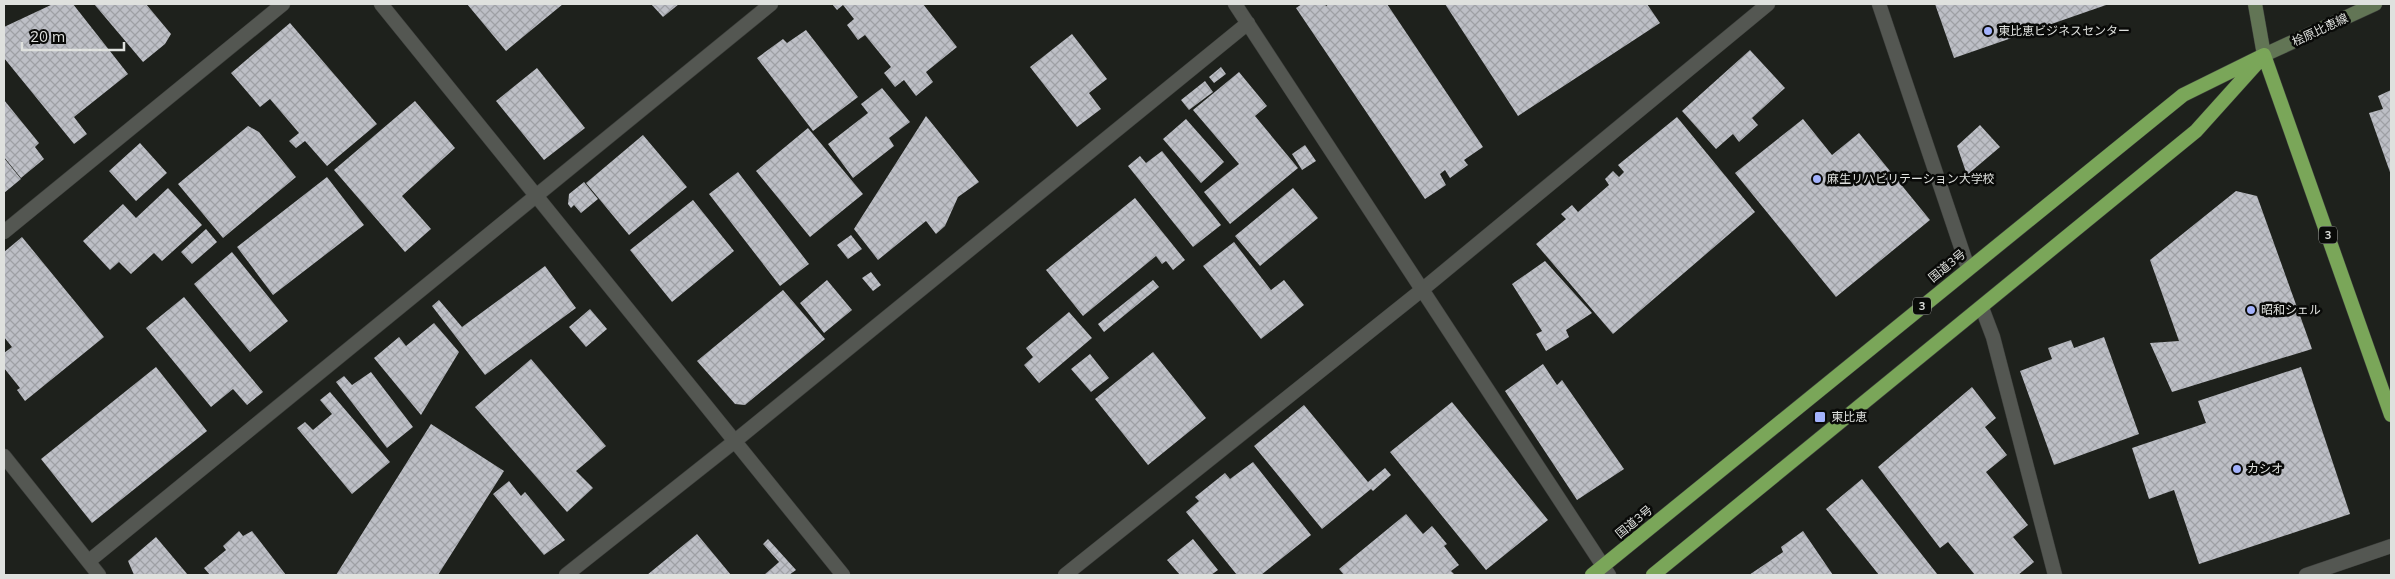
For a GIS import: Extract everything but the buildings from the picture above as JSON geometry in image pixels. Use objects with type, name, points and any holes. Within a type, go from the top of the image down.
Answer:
[{"type":"highway","name":"国道3号","points":[[1601,572],[1968,268],[2183,95],[2264,55]]},
{"type":"highway","points":[[1653,575],[2196,132],[2264,55]]},
{"type":"highway","name":"3","points":[[2264,55],[2391,415]]},
{"type":"main road","points":[[2255,4],[2264,55]]},
{"type":"main road","name":"桧原比恵線","points":[[2264,55],[2376,4]]},
{"type":"street","points":[[4,232],[283,4]]},
{"type":"street","points":[[381,4],[843,575]]},
{"type":"street","points":[[89,562],[771,4]]},
{"type":"street","points":[[1236,4],[1424,289],[1601,572]]},
{"type":"street","points":[[1065,575],[1424,289],[1768,4]]},
{"type":"street","points":[[1879,4],[1968,268]]},
{"type":"street","points":[[566,575],[735,441],[1248,23]]},
{"type":"street","points":[[1982,308],[1993,337],[2055,575]]},
{"type":"street","points":[[4,456],[99,575]]},
{"type":"street","points":[[2306,575],[2391,546]]},
{"type":"place","name":"東比恵ビジネスセンター","points":[[1988,31]]},
{"type":"place","name":"麻生リハビリテーション大学校","points":[[1817,179]]},
{"type":"place","name":"昭和シェル","points":[[2251,310]]},
{"type":"place","name":"東比恵","points":[[1820,417]]},
{"type":"place","name":"カシオ","points":[[2237,469]]}]
